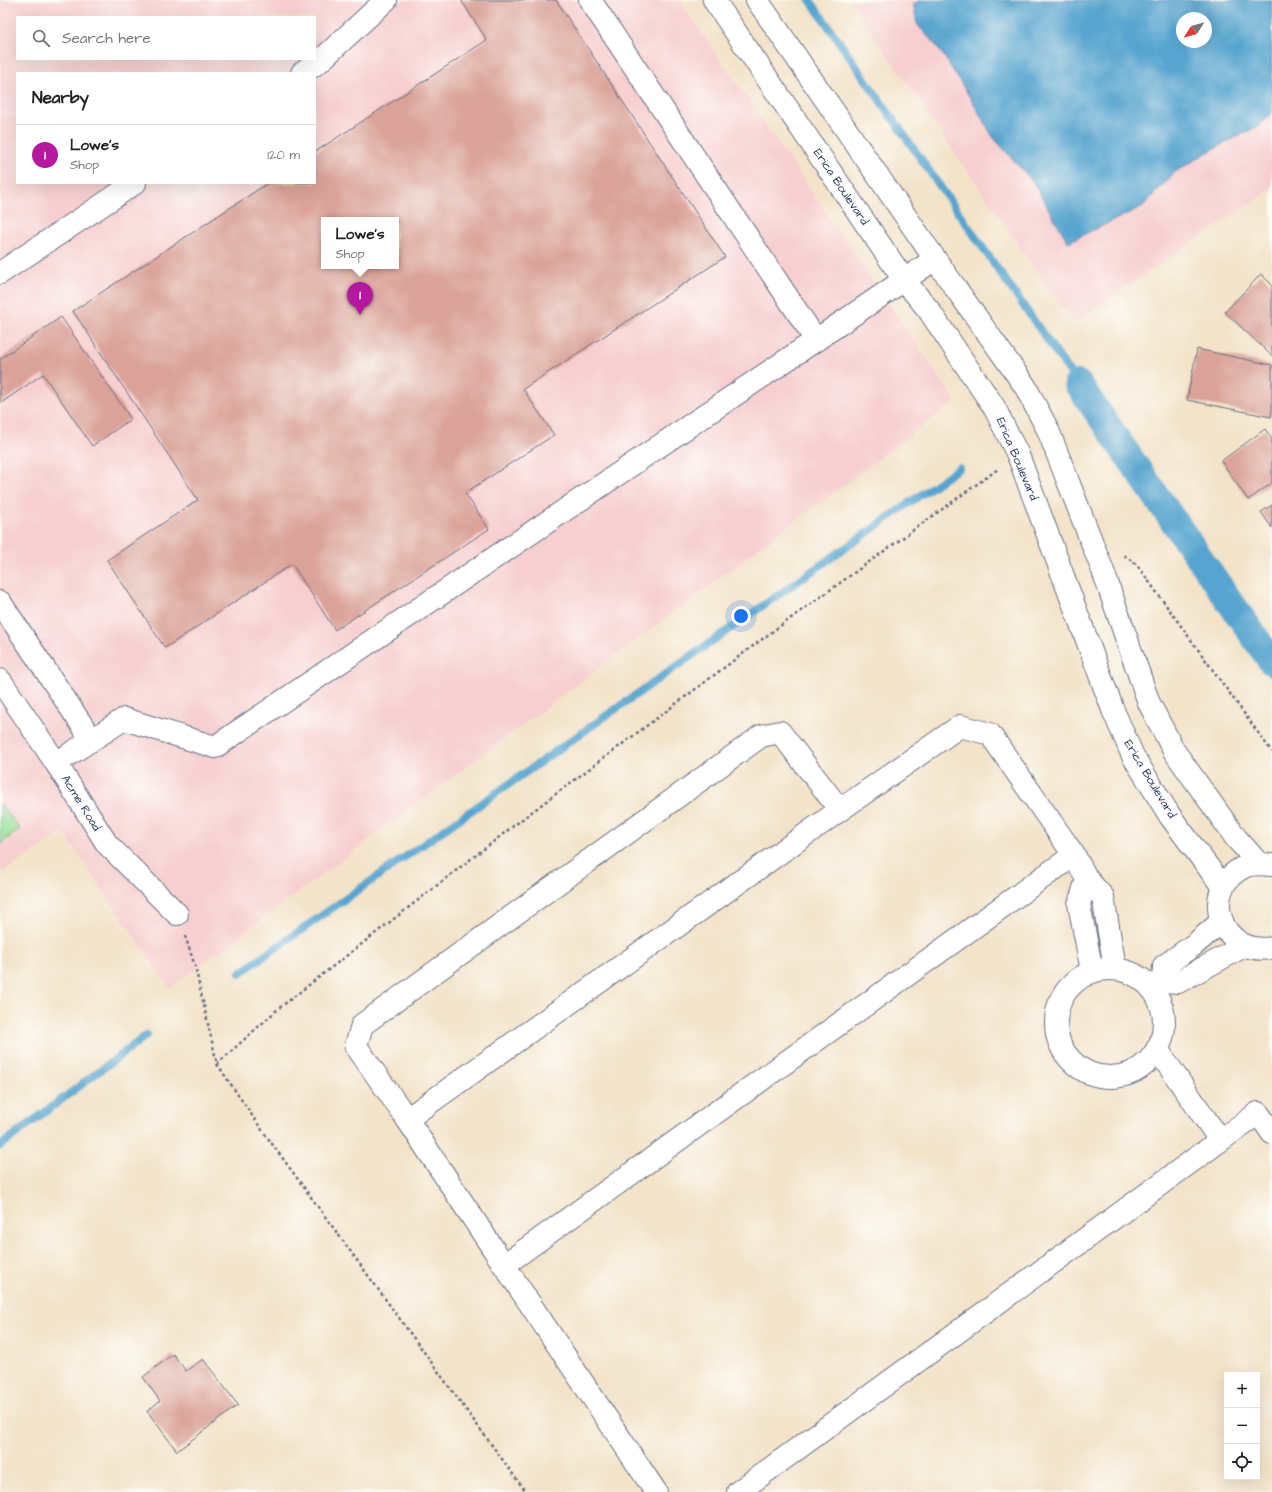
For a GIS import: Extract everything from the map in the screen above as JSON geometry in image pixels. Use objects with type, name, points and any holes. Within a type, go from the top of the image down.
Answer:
[{"type":"street","points":[[304,72],[319,62],[386,0]]},
{"type":"street","points":[[590,0],[816,340]]},
{"type":"street","name":"Erica Boulevard","points":[[714,0],[904,280],[928,309],[994,406],[1018,455],[1113,710],[1133,756],[1170,816],[1223,887]]},
{"type":"street","points":[[757,0],[935,259],[1025,386],[1048,430],[1103,571],[1149,703],[1174,752],[1236,838],[1265,864]]},
{"type":"street","points":[[0,273],[134,184]]},
{"type":"street","points":[[56,763],[124,720],[216,747],[935,259]]},
{"type":"street","points":[[0,602],[92,740]]},
{"type":"street","name":"Acme Road","points":[[0,680],[56,763],[107,844],[177,914]]},
{"type":"street","points":[[407,1119],[960,726],[990,734],[1074,855],[1087,879],[1103,897],[1115,968]]},
{"type":"street","points":[[656,1492],[407,1119],[356,1046],[362,1025],[761,736],[780,732],[840,810]]},
{"type":"street","points":[[504,1265],[1074,855]]},
{"type":"street","points":[[1263,950],[1233,938],[1224,927],[1219,914],[1219,901],[1223,887],[1232,875],[1244,867],[1265,864]]},
{"type":"street","points":[[1087,879],[1079,904],[1092,971]]},
{"type":"street","points":[[1222,920],[1195,944],[1164,966],[1158,985],[1158,998],[1164,1015],[1163,1033],[1157,1049],[1146,1064],[1131,1073],[1114,1077],[1096,1076],[1080,1069],[1066,1056],[1058,1040],[1055,1022],[1058,1004],[1066,988],[1080,976],[1097,969],[1115,968],[1132,973],[1148,983],[1158,985],[1178,982],[1263,950]]},
{"type":"street","points":[[1157,1049],[1220,1140]]},
{"type":"street","points":[[738,1492],[1258,1113],[1272,1133]]},
{"type":"path","points":[[218,1064],[278,1009],[525,817],[769,634],[1018,455]]},
{"type":"path","points":[[1121,552],[1137,565],[1272,752]]},
{"type":"path","points":[[177,914],[195,966],[218,1064],[267,1136],[526,1492]]},
{"type":"shaded area","points":[[0,0],[679,0],[956,401],[170,988],[63,832],[0,874]]},
{"type":"shaded area","points":[[849,0],[1272,0],[1272,188],[1073,323]]},
{"type":"green space","points":[[0,803],[20,829],[0,844]]},
{"type":"water","points":[[922,0],[1272,0],[1272,113],[1260,125],[1208,152],[1175,172],[1142,207],[1068,242],[1033,182],[993,137],[940,50],[917,24],[913,4]]},
{"type":"building","points":[[461,0],[556,0],[725,257],[523,389],[554,435],[465,493],[489,529],[335,630],[292,564],[165,648],[107,560],[198,500],[73,311],[266,184],[316,184],[316,151],[487,40]]},
{"type":"building","points":[[1261,274],[1272,285],[1272,356],[1225,312]]},
{"type":"building","points":[[61,317],[131,419],[92,446],[43,374],[1,403],[0,401],[0,359]]},
{"type":"building","points":[[1197,349],[1272,365],[1271,417],[1187,400]]},
{"type":"building","points":[[1265,429],[1272,439],[1272,483],[1248,500],[1221,461]]},
{"type":"building","points":[[1272,505],[1272,528],[1261,512]]},
{"type":"building","points":[[173,1354],[186,1371],[203,1359],[238,1405],[177,1451],[147,1411],[160,1401],[143,1377]]},
{"type":"waterway","points":[[810,0],[1078,384]]},
{"type":"waterway","points":[[1078,384],[1272,662]]},
{"type":"waterway","points":[[240,973],[959,468]]},
{"type":"waterway","points":[[0,1146],[147,1035]]},
{"type":"place","name":"Lowe's","points":[[360,315]]}]
